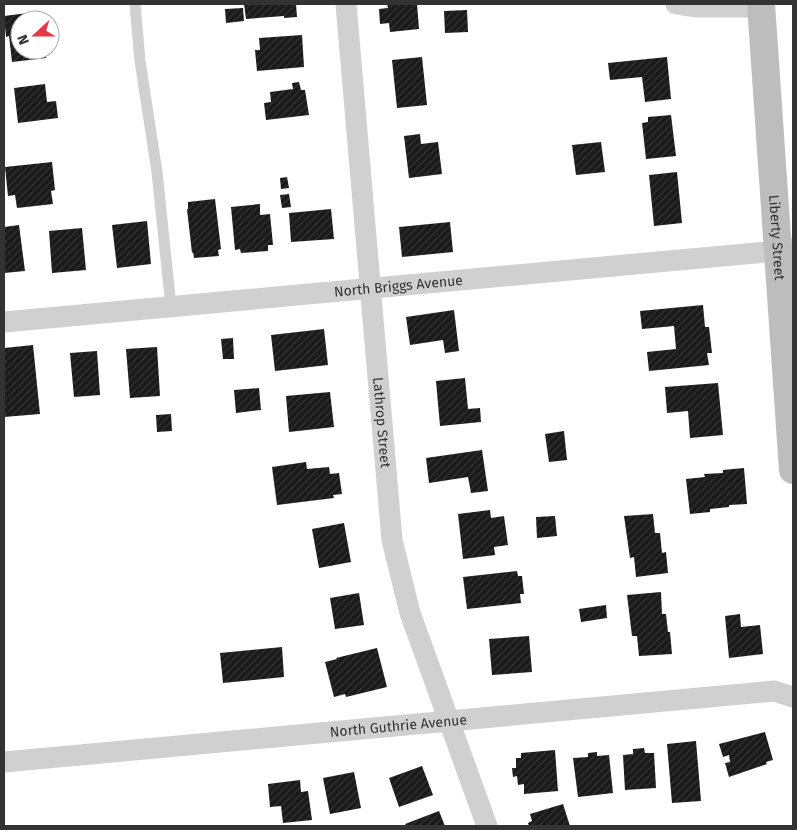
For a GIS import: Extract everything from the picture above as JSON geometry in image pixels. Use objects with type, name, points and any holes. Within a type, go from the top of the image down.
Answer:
[{"type":"street","name":"Lathrop Street","points":[[346,4],[392,540],[410,613],[488,826]]},
{"type":"street","points":[[676,4],[694,7],[761,6]]},
{"type":"street","name":"Liberty Street","points":[[761,6],[785,249],[793,470]]},
{"type":"street","name":"North Briggs Avenue","points":[[4,322],[785,249]]},
{"type":"street","name":"North Guthrie Avenue","points":[[4,762],[774,691],[793,696]]},
{"type":"lane","points":[[135,4],[140,61],[156,172],[171,307]]},
{"type":"building","points":[[244,4],[296,4],[297,17],[284,18],[284,16],[246,19]]},
{"type":"building","points":[[387,4],[417,4],[419,29],[390,32],[389,23],[380,24],[379,9],[388,8]]},
{"type":"building","points":[[243,8],[244,21],[226,23],[225,9]]},
{"type":"building","points":[[467,10],[468,32],[445,33],[444,11]]},
{"type":"building","points":[[10,15],[10,45],[9,36],[6,37],[4,16]]},
{"type":"building","points":[[302,35],[304,67],[257,71],[255,50],[260,50],[259,38]]},
{"type":"building","points":[[422,57],[427,105],[397,108],[392,60]]},
{"type":"building","points":[[667,57],[671,99],[645,102],[642,77],[610,80],[608,63]]},
{"type":"building","points":[[12,60],[29,60],[12,62]]},
{"type":"building","points":[[299,82],[301,90],[305,90],[309,115],[266,120],[264,103],[271,102],[270,92],[293,89],[292,83]]},
{"type":"building","points":[[45,84],[47,102],[56,101],[58,118],[18,123],[14,88]]},
{"type":"building","points":[[671,115],[676,156],[646,159],[642,123],[648,122],[648,117]]},
{"type":"building","points":[[420,134],[421,144],[438,142],[442,174],[409,178],[404,136]]},
{"type":"building","points":[[601,142],[605,172],[576,175],[572,145]]},
{"type":"building","points":[[52,162],[55,190],[51,191],[53,204],[17,208],[15,195],[8,196],[5,167]]},
{"type":"building","points":[[677,172],[682,223],[654,226],[649,175]]},
{"type":"building","points":[[287,177],[289,188],[281,189],[280,178]]},
{"type":"building","points":[[289,194],[291,207],[282,208],[280,195]]},
{"type":"building","points":[[215,199],[221,249],[218,250],[219,256],[194,258],[187,209],[188,202]]},
{"type":"building","points":[[260,204],[260,215],[270,214],[273,245],[268,245],[268,251],[241,253],[240,249],[235,250],[231,207]]},
{"type":"building","points":[[331,209],[334,239],[291,242],[289,213]]},
{"type":"building","points":[[147,221],[151,264],[117,268],[112,225]]},
{"type":"building","points":[[450,222],[453,252],[402,257],[399,227]]},
{"type":"building","points":[[19,225],[25,271],[4,273],[4,227]]},
{"type":"building","points":[[82,228],[86,270],[52,273],[49,231]]},
{"type":"building","points":[[703,305],[705,327],[709,327],[712,353],[707,353],[709,365],[649,371],[647,352],[676,349],[674,326],[642,329],[640,311]]},
{"type":"building","points":[[454,310],[459,351],[445,353],[443,340],[410,345],[406,317]]},
{"type":"building","points":[[324,329],[328,365],[275,371],[271,335]]},
{"type":"building","points":[[233,338],[234,359],[223,359],[221,339]]},
{"type":"building","points":[[33,345],[40,414],[4,417],[4,348]]},
{"type":"building","points":[[157,347],[160,396],[130,398],[126,349]]},
{"type":"building","points":[[97,351],[100,395],[74,397],[70,353]]},
{"type":"building","points":[[465,378],[468,409],[480,408],[481,422],[440,426],[436,381]]},
{"type":"building","points":[[718,383],[723,435],[690,438],[688,411],[667,413],[665,387]]},
{"type":"building","points":[[259,388],[261,410],[236,413],[234,390]]},
{"type":"building","points":[[330,392],[334,427],[289,432],[286,396]]},
{"type":"building","points":[[171,414],[172,431],[157,432],[156,415]]},
{"type":"building","points":[[564,431],[567,460],[549,462],[545,434]]},
{"type":"building","points":[[482,450],[488,491],[471,493],[468,477],[429,483],[426,458]]},
{"type":"building","points":[[306,462],[307,469],[329,467],[330,474],[339,473],[342,494],[333,495],[334,498],[277,505],[272,467]]},
{"type":"building","points":[[744,468],[747,504],[729,505],[729,507],[710,509],[710,512],[690,514],[686,479],[705,477],[704,474],[723,473],[723,470]]},
{"type":"building","points":[[490,510],[491,518],[504,516],[508,545],[494,547],[495,555],[463,559],[458,514]]},
{"type":"building","points":[[653,514],[655,533],[660,533],[662,553],[666,552],[668,573],[636,577],[634,557],[630,558],[624,516]]},
{"type":"building","points":[[555,516],[557,536],[537,538],[536,517]]},
{"type":"building","points":[[344,523],[351,562],[319,568],[312,529]]},
{"type":"building","points":[[517,571],[518,576],[522,576],[524,594],[520,594],[521,603],[467,609],[463,577]]},
{"type":"building","points":[[661,592],[662,614],[666,614],[672,654],[639,656],[637,636],[632,636],[627,595]]},
{"type":"building","points":[[359,593],[364,625],[335,629],[330,598]]},
{"type":"building","points":[[606,605],[607,618],[581,622],[579,609]]},
{"type":"building","points":[[740,614],[741,627],[760,625],[763,654],[729,658],[725,616]]},
{"type":"building","points":[[529,636],[532,672],[492,675],[489,639]]},
{"type":"building","points":[[282,647],[284,677],[223,683],[220,653]]},
{"type":"building","points":[[377,648],[387,687],[346,697],[345,694],[334,697],[325,662]]},
{"type":"building","points":[[765,732],[773,760],[766,762],[767,764],[729,777],[725,763],[730,762],[729,755],[723,757],[719,744]]},
{"type":"building","points":[[696,741],[701,801],[672,803],[667,744]]},
{"type":"building","points":[[644,748],[645,753],[654,753],[656,788],[625,790],[623,755],[633,754],[633,749]]},
{"type":"building","points":[[555,750],[558,791],[524,794],[524,784],[518,785],[517,776],[513,777],[512,768],[516,768],[516,758],[521,758],[521,753]]},
{"type":"building","points":[[597,752],[597,756],[609,755],[613,793],[578,797],[573,758],[588,757],[588,753]]},
{"type":"building","points":[[422,766],[433,795],[399,807],[389,778]]},
{"type":"building","points":[[354,772],[361,808],[330,814],[323,778]]},
{"type":"building","points":[[300,780],[301,792],[308,791],[312,820],[283,823],[281,806],[270,807],[268,784]]},
{"type":"building","points":[[563,804],[570,826],[529,826],[528,823],[532,821],[530,814]]},
{"type":"building","points":[[439,811],[445,826],[406,826],[405,824]]}]
